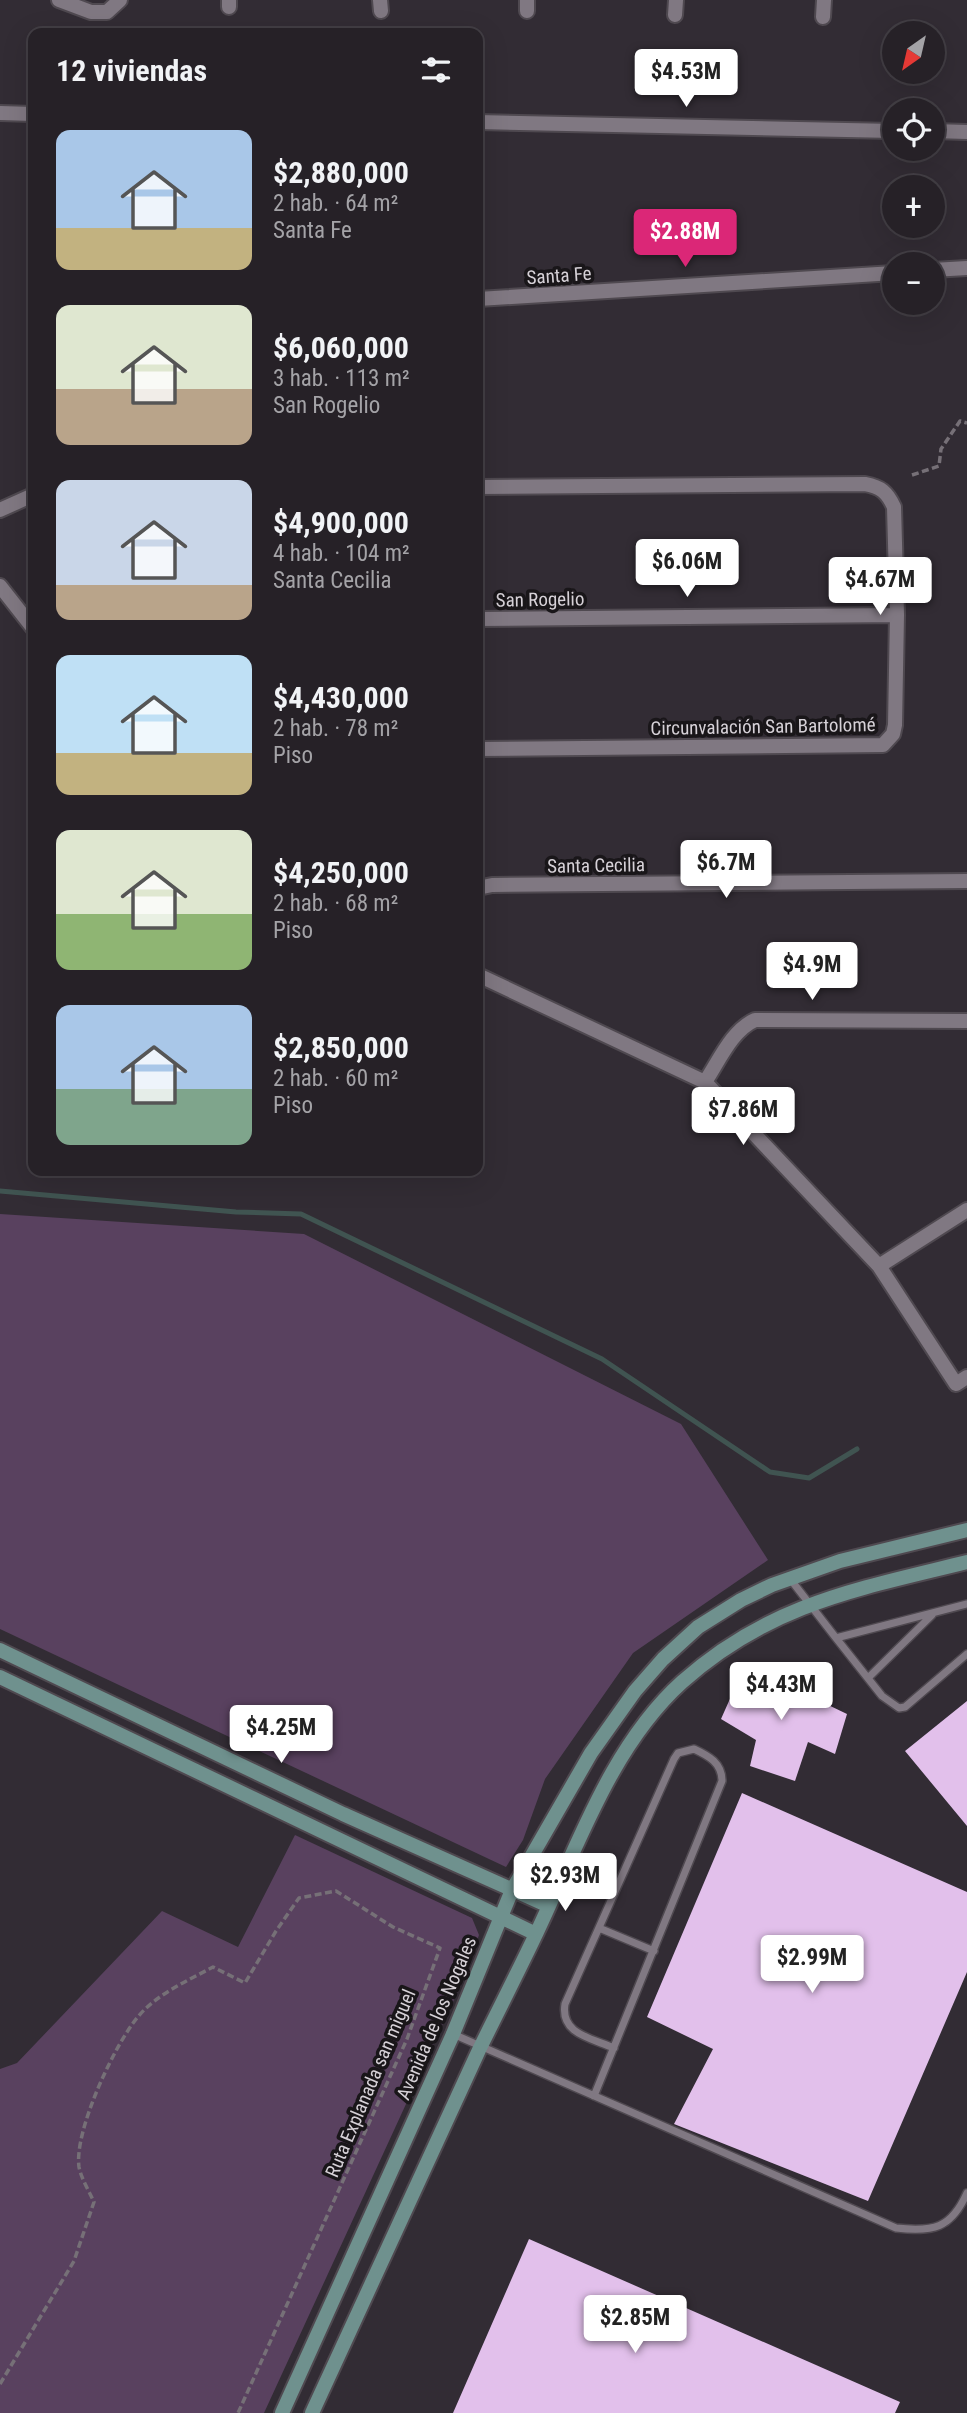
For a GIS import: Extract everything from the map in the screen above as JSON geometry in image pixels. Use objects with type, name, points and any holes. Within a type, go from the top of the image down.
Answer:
[{"type":"main road","name":"Avenida de los Nogales","points":[[282,2413],[453,2034],[499,1918],[591,1753],[614,1718],[663,1659],[698,1627],[741,1600],[789,1578],[840,1561],[967,1530]]},
{"type":"main road","points":[[312,2413],[609,1776],[650,1717],[681,1683],[761,1625],[811,1603],[863,1586],[967,1562]]},
{"type":"main road","points":[[0,1650],[343,1814],[549,1906]]},
{"type":"main road","points":[[0,1677],[536,1934]]},
{"type":"main road","points":[[332,1838],[343,1814]]},
{"type":"street","points":[[59,0],[91,12],[107,12],[120,0]]},
{"type":"street","points":[[676,0],[676,15]]},
{"type":"street","points":[[823,17],[824,0]]},
{"type":"street","points":[[0,113],[28,114]]},
{"type":"street","points":[[483,122],[882,131]]},
{"type":"street","points":[[945,131],[967,132]]},
{"type":"street","points":[[945,269],[967,268]]},
{"type":"street","name":"Santa Fe","points":[[483,299],[882,274]]},
{"type":"street","name":"Circunvalación San Bartolomé","points":[[483,487],[865,484],[879,487],[889,495],[894,507],[897,615],[895,724],[893,734],[883,746],[483,749]]},
{"type":"street","points":[[0,510],[28,497]]},
{"type":"street","points":[[0,586],[28,622]]},
{"type":"street","name":"San Rogelio","points":[[483,619],[897,615]]},
{"type":"street","name":"Santa Cecilia","points":[[483,887],[967,881]]},
{"type":"street","points":[[483,977],[705,1082],[879,1266],[961,1381]]},
{"type":"street","points":[[705,1082],[736,1035],[745,1024],[755,1020],[967,1021]]},
{"type":"street","points":[[879,1266],[967,1210]]},
{"type":"lane","points":[[789,1578],[889,1703],[899,1708],[905,1707],[967,1654]]},
{"type":"lane","points":[[836,1638],[967,1604]]},
{"type":"lane","points":[[868,1678],[933,1614]]},
{"type":"lane","points":[[594,2096],[614,2048],[654,1951],[722,1781],[722,1773],[717,1763],[694,1749],[678,1753],[674,1759],[565,2004],[563,2017],[567,2026],[614,2048]]},
{"type":"lane","points":[[599,1928],[654,1951]]},
{"type":"lane","points":[[453,2034],[896,2228],[934,2229],[949,2221],[960,2208],[967,2193]]},
{"type":"path","points":[[912,475],[939,466],[943,446],[960,421],[967,423]]},
{"type":"path","name":"Ruta Explanada san miguel","points":[[0,2384],[74,2262],[94,2202],[79,2167],[83,2128],[109,2066],[137,2017],[167,1993],[213,1967],[245,1983],[275,1931],[299,1898],[336,1891],[393,1927],[440,1948],[407,2039],[238,2413]]},
{"type":"shaded area","points":[[0,1214],[304,1234],[681,1424],[768,1560],[633,1653],[545,1779],[523,1840],[506,1867],[0,1629]]},
{"type":"shaded area","points":[[295,1835],[472,1918],[479,1935],[463,1980],[264,2413],[0,2413],[0,2069],[17,2063],[162,1911],[238,1947]]},
{"type":"building","points":[[745,1665],[847,1714],[835,1754],[808,1742],[795,1781],[750,1766],[756,1740],[721,1719]]},
{"type":"building","points":[[967,1701],[967,1826],[905,1751]]},
{"type":"building","points":[[742,1793],[967,1892],[967,1972],[868,2201],[674,2124],[713,2049],[647,2017]]},
{"type":"building","points":[[529,2239],[900,2402],[895,2413],[453,2413]]},
{"type":"waterway","points":[[0,1191],[236,1212],[301,1214],[602,1359],[770,1472],[809,1478],[857,1449]]}]
